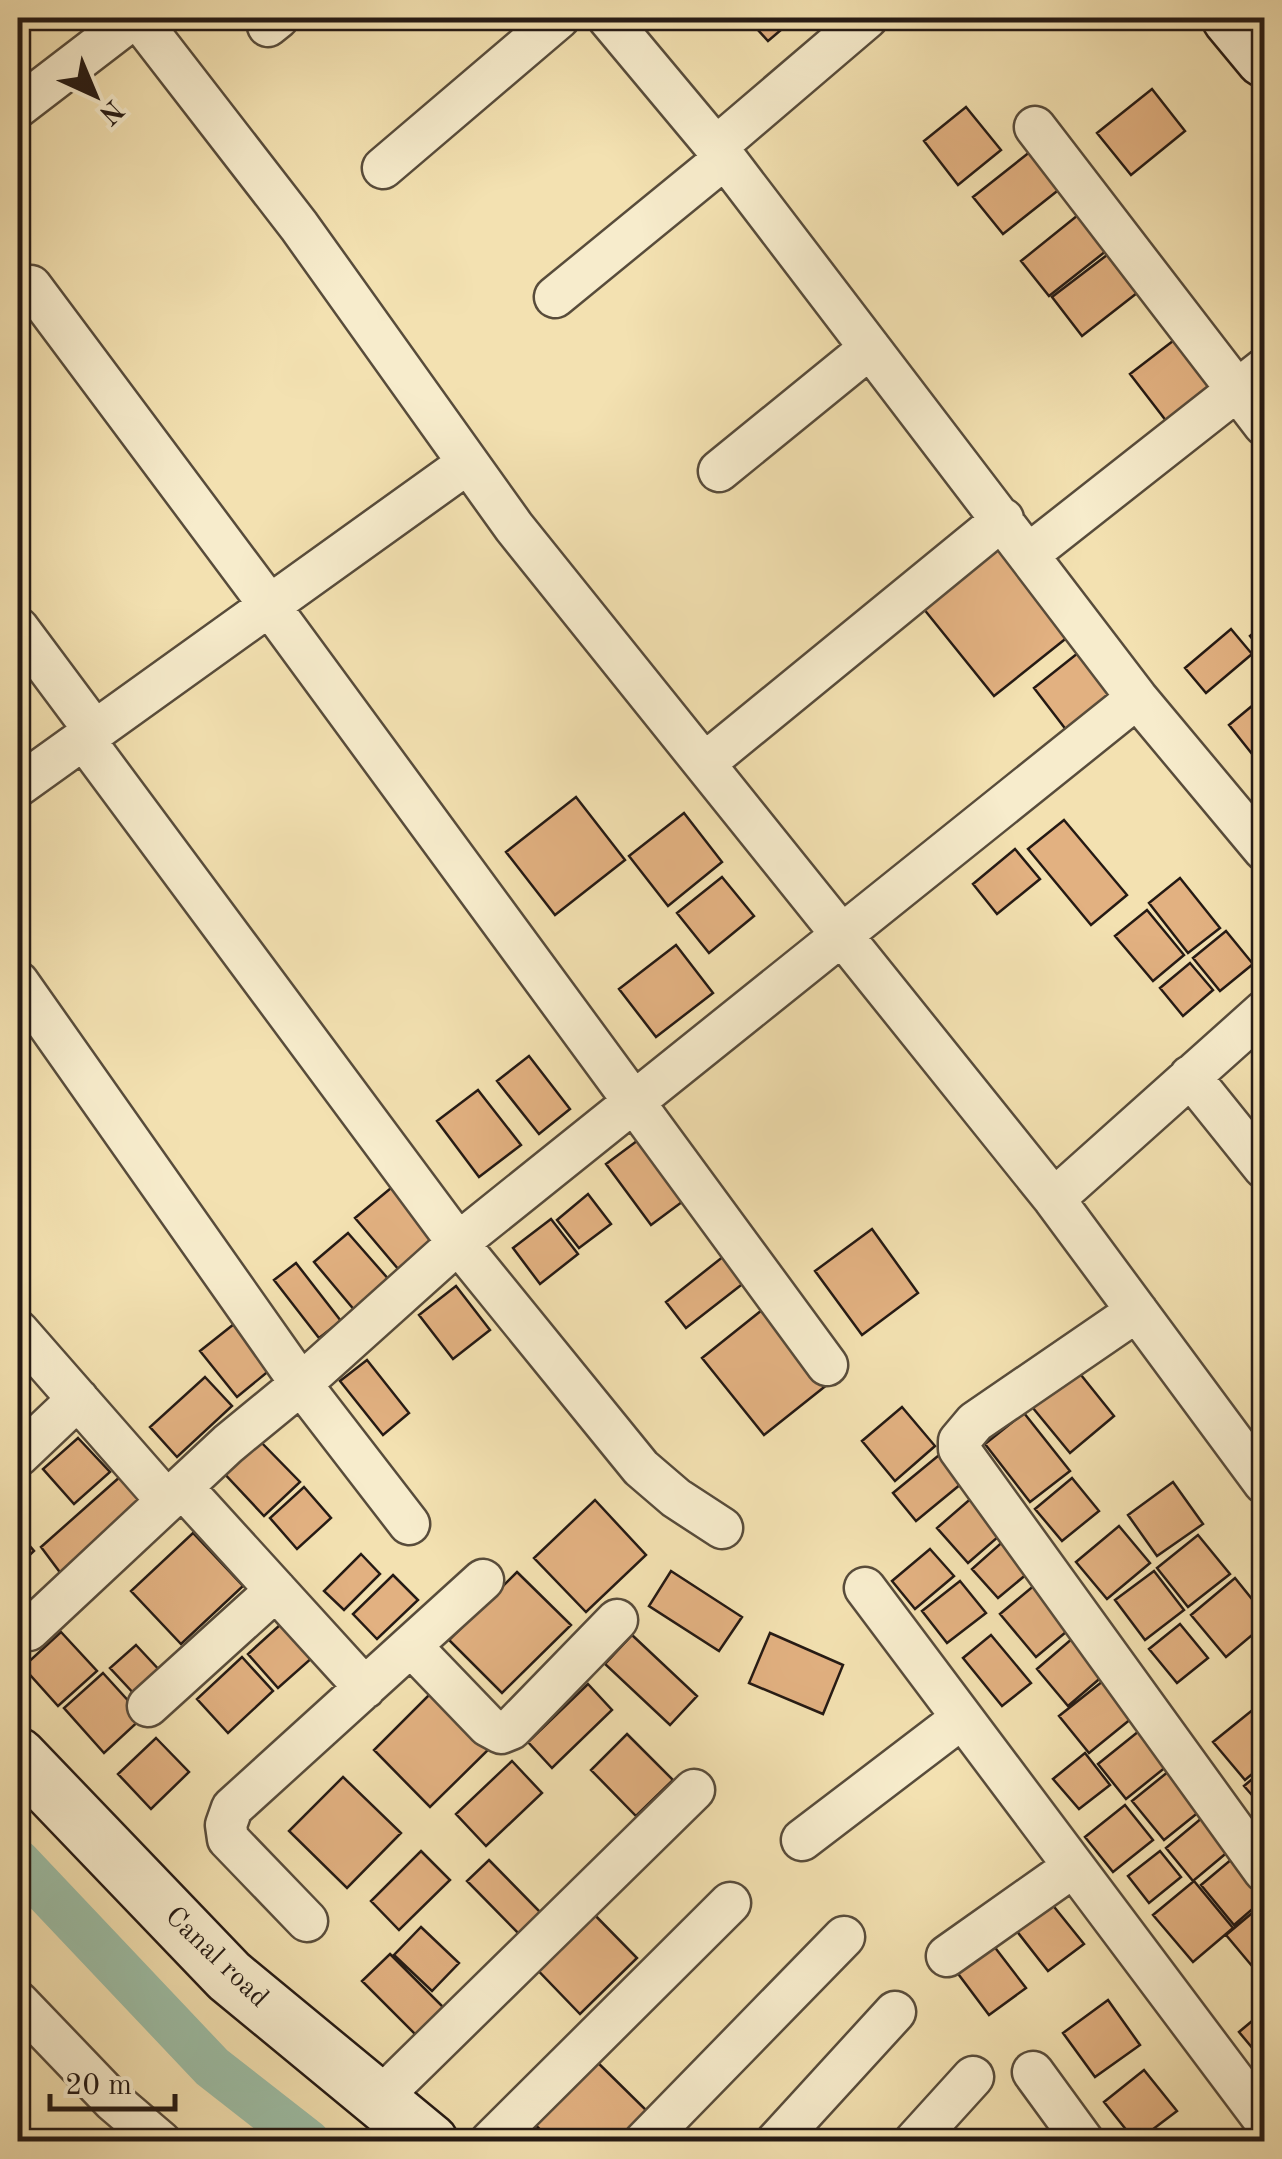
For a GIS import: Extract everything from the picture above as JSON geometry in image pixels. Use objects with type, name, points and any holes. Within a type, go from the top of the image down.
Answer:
[{"type":"street","points":[[18,107],[136,18],[299,226],[514,526],[1054,1200],[1264,1483]]},
{"type":"street","points":[[383,168],[560,18]]},
{"type":"street","points":[[608,18],[720,152],[1137,698],[1264,850]]},
{"type":"street","points":[[555,297],[867,18]]},
{"type":"street","points":[[1230,18],[1264,59]]},
{"type":"street","points":[[1036,126],[1251,378],[1264,425]]},
{"type":"street","points":[[31,286],[827,1365]]},
{"type":"street","points":[[719,471],[870,348]]},
{"type":"street","points":[[1029,554],[1251,378]]},
{"type":"street","points":[[18,786],[468,463]]},
{"type":"street","points":[[705,763],[1003,520]]},
{"type":"street","points":[[18,628],[89,734],[458,1243],[641,1468],[676,1498],[722,1528]]},
{"type":"street","points":[[29,1630],[228,1444],[458,1243],[1137,698]]},
{"type":"street","points":[[18,982],[301,1384],[409,1524]]},
{"type":"street","points":[[1054,1200],[1264,1010]]},
{"type":"street","points":[[1190,1076],[1264,1168]]},
{"type":"street","points":[[1136,1310],[975,1422],[959,1441],[958,1450],[1264,1872]]},
{"type":"street","points":[[18,1331],[78,1400],[276,1590],[365,1688]]},
{"type":"street","points":[[18,1456],[78,1400]]},
{"type":"street","points":[[307,1921],[228,1839],[226,1825],[232,1808],[483,1580]]},
{"type":"street","points":[[865,1588],[1264,2120],[1241,2142]]},
{"type":"street","points":[[148,1706],[276,1590]]},
{"type":"street","points":[[412,1646],[488,1726],[501,1733],[511,1729],[618,1620]]},
{"type":"street","points":[[802,1840],[962,1718]]},
{"type":"street","name":"Canal road","points":[[18,1756],[229,1976],[430,2142]]},
{"type":"street","points":[[378,2100],[694,1790]]},
{"type":"street","points":[[947,1956],[1073,1867]]},
{"type":"street","points":[[490,2142],[730,1902]]},
{"type":"street","points":[[644,2142],[844,1938]]},
{"type":"street","points":[[18,2003],[113,2101],[162,2142]]},
{"type":"street","points":[[776,2142],[895,2012]]},
{"type":"street","points":[[1032,2072],[1084,2142]]},
{"type":"street","points":[[914,2142],[973,2077]]},
{"type":"building","points":[[747,18],[795,18],[768,41]]},
{"type":"building","points":[[1152,89],[1185,131],[1131,175],[1097,133]]},
{"type":"building","points":[[966,107],[1001,150],[958,185],[924,141]]},
{"type":"building","points":[[1031,151],[1061,188],[1003,234],[973,197]]},
{"type":"building","points":[[1078,215],[1106,251],[1049,296],[1021,261]]},
{"type":"building","points":[[1107,255],[1137,293],[1082,336],[1052,297]]},
{"type":"building","points":[[1182,334],[1219,382],[1167,422],[1130,374]]},
{"type":"building","points":[[1008,540],[1079,628],[994,696],[923,608]]},
{"type":"building","points":[[1264,624],[1264,654],[1250,636]]},
{"type":"building","points":[[1231,629],[1252,654],[1206,693],[1185,668]]},
{"type":"building","points":[[1088,645],[1131,702],[1077,744],[1034,688]]},
{"type":"building","points":[[1264,696],[1264,769],[1229,725]]},
{"type":"building","points":[[576,797],[625,860],[555,915],[506,852]]},
{"type":"building","points":[[684,813],[722,862],[668,906],[629,856]]},
{"type":"building","points":[[1064,820],[1127,895],[1091,925],[1028,849]]},
{"type":"building","points":[[1015,849],[1040,879],[997,914],[973,884]]},
{"type":"building","points":[[722,877],[754,916],[709,953],[677,913]]},
{"type":"building","points":[[1180,878],[1220,928],[1188,953],[1149,903]]},
{"type":"building","points":[[1147,910],[1184,955],[1153,981],[1115,936]]},
{"type":"building","points":[[1226,931],[1253,964],[1220,991],[1193,958]]},
{"type":"building","points":[[676,945],[713,993],[656,1037],[619,989]]},
{"type":"building","points":[[1190,963],[1213,990],[1183,1016],[1160,988]]},
{"type":"building","points":[[529,1056],[570,1109],[539,1134],[497,1081]]},
{"type":"building","points":[[478,1090],[521,1145],[479,1177],[437,1121]]},
{"type":"building","points":[[645,1135],[690,1196],[651,1225],[606,1164]]},
{"type":"building","points":[[391,1188],[435,1241],[399,1270],[355,1218]]},
{"type":"building","points":[[588,1194],[611,1224],[579,1248],[557,1220]]},
{"type":"building","points":[[551,1219],[578,1254],[540,1284],[513,1248]]},
{"type":"building","points":[[872,1229],[918,1293],[862,1335],[815,1271]]},
{"type":"building","points":[[348,1233],[391,1282],[356,1312],[314,1262]]},
{"type":"building","points":[[734,1248],[754,1275],[686,1328],[666,1302]]},
{"type":"building","points":[[296,1263],[341,1321],[319,1338],[274,1280]]},
{"type":"building","points":[[456,1286],[490,1330],[453,1359],[419,1315]]},
{"type":"building","points":[[767,1306],[828,1384],[764,1435],[702,1358]]},
{"type":"building","points":[[234,1324],[271,1369],[237,1397],[200,1351]]},
{"type":"building","points":[[367,1360],[409,1413],[383,1435],[340,1381]]},
{"type":"building","points":[[1073,1365],[1114,1416],[1070,1453],[1028,1402]]},
{"type":"building","points":[[205,1377],[232,1406],[177,1457],[150,1427]]},
{"type":"building","points":[[902,1407],[935,1446],[895,1481],[862,1441]]},
{"type":"building","points":[[1024,1413],[1070,1471],[1030,1502],[985,1444]]},
{"type":"building","points":[[256,1437],[300,1482],[264,1516],[221,1470]]},
{"type":"building","points":[[78,1438],[110,1472],[74,1504],[43,1469]]},
{"type":"building","points":[[944,1451],[967,1479],[916,1521],[893,1493]]},
{"type":"building","points":[[130,1468],[147,1493],[62,1575],[41,1547]]},
{"type":"building","points":[[1072,1478],[1099,1511],[1062,1541],[1035,1509]]},
{"type":"building","points":[[1173,1482],[1203,1524],[1157,1556],[1128,1515]]},
{"type":"building","points":[[304,1487],[331,1518],[297,1549],[270,1518]]},
{"type":"building","points":[[975,1495],[1006,1530],[968,1563],[937,1528]]},
{"type":"building","points":[[595,1500],[646,1555],[586,1612],[534,1558]]},
{"type":"building","points":[[1119,1526],[1150,1563],[1107,1599],[1076,1562]]},
{"type":"building","points":[[18,1532],[34,1551],[18,1566]]},
{"type":"building","points":[[193,1533],[243,1586],[181,1644],[131,1591]]},
{"type":"building","points":[[1198,1535],[1230,1574],[1188,1607],[1157,1568]]},
{"type":"building","points":[[1008,1537],[1034,1568],[998,1598],[972,1569]]},
{"type":"building","points":[[930,1549],[954,1576],[915,1609],[892,1581]]},
{"type":"building","points":[[361,1554],[380,1574],[344,1610],[324,1591]]},
{"type":"building","points":[[671,1571],[742,1617],[719,1651],[649,1606]]},
{"type":"building","points":[[1154,1571],[1184,1610],[1145,1640],[1115,1600]]},
{"type":"building","points":[[517,1572],[571,1625],[502,1693],[449,1640]]},
{"type":"building","points":[[393,1575],[418,1600],[377,1639],[353,1614]]},
{"type":"building","points":[[1235,1578],[1264,1614],[1264,1625],[1226,1657],[1191,1615]]},
{"type":"building","points":[[1042,1579],[1078,1622],[1036,1657],[1000,1614]]},
{"type":"building","points":[[960,1581],[986,1613],[947,1643],[922,1611]]},
{"type":"building","points":[[291,1615],[322,1649],[278,1688],[248,1654]]},
{"type":"building","points":[[1180,1624],[1208,1658],[1177,1683],[1149,1649]]},
{"type":"building","points":[[1081,1631],[1112,1668],[1068,1706],[1037,1669]]},
{"type":"building","points":[[61,1632],[97,1671],[58,1706],[23,1667]]},
{"type":"building","points":[[770,1633],[843,1665],[823,1714],[749,1683]]},
{"type":"building","points":[[632,1635],[697,1696],[670,1725],[605,1664]]},
{"type":"building","points":[[991,1635],[1031,1683],[1002,1706],[963,1658]]},
{"type":"building","points":[[136,1645],[162,1673],[137,1697],[110,1668]]},
{"type":"building","points":[[242,1657],[273,1691],[228,1733],[197,1699]]},
{"type":"building","points":[[103,1673],[143,1717],[104,1753],[64,1708]]},
{"type":"building","points":[[1103,1681],[1132,1718],[1089,1753],[1059,1716]]},
{"type":"building","points":[[588,1684],[612,1710],[552,1768],[528,1742]]},
{"type":"building","points":[[436,1688],[493,1745],[430,1807],[374,1750]]},
{"type":"building","points":[[1255,1708],[1264,1719],[1264,1764],[1245,1780],[1213,1742]]},
{"type":"building","points":[[1139,1731],[1167,1766],[1126,1799],[1098,1764]]},
{"type":"building","points":[[627,1734],[673,1780],[636,1816],[591,1770]]},
{"type":"building","points":[[156,1738],[189,1772],[151,1809],[118,1774]]},
{"type":"building","points":[[1085,1753],[1110,1785],[1079,1809],[1053,1779]]},
{"type":"building","points":[[512,1761],[542,1793],[486,1846],[456,1814]]},
{"type":"building","points":[[1264,1769],[1264,1809],[1244,1786]]},
{"type":"building","points":[[1169,1771],[1200,1811],[1164,1840],[1132,1801]]},
{"type":"building","points":[[343,1777],[401,1833],[347,1888],[289,1831]]},
{"type":"building","points":[[1125,1805],[1153,1840],[1113,1872],[1085,1837]]},
{"type":"building","points":[[1203,1817],[1230,1850],[1193,1881],[1166,1848]]},
{"type":"building","points":[[421,1851],[450,1880],[399,1930],[371,1901]]},
{"type":"building","points":[[1160,1851],[1181,1877],[1149,1903],[1128,1876]]},
{"type":"building","points":[[1239,1853],[1264,1884],[1264,1899],[1234,1925],[1201,1885]]},
{"type":"building","points":[[489,1860],[543,1915],[521,1936],[467,1881]]},
{"type":"building","points":[[1194,1881],[1233,1928],[1193,1962],[1153,1915]]},
{"type":"building","points":[[1047,1898],[1084,1944],[1048,1971],[1012,1925]]},
{"type":"building","points":[[1264,1903],[1264,1976],[1262,1978],[1226,1935]]},
{"type":"building","points":[[584,1904],[637,1958],[580,2014],[527,1959]]},
{"type":"building","points":[[421,1927],[459,1963],[432,1991],[394,1955]]},
{"type":"building","points":[[990,1941],[1026,1988],[989,2015],[953,1967]]},
{"type":"building","points":[[390,1954],[445,2009],[417,2036],[362,1981]]},
{"type":"building","points":[[1108,2000],[1140,2045],[1095,2077],[1063,2033]]},
{"type":"building","points":[[1264,2011],[1264,2062],[1239,2032]]},
{"type":"building","points":[[590,2055],[648,2112],[620,2142],[553,2142],[528,2118]]},
{"type":"building","points":[[1144,2070],[1177,2111],[1136,2142],[1104,2102]]},
{"type":"building","points":[[18,2114],[31,2142],[18,2142]]},
{"type":"waterway","points":[[18,1862],[212,2067],[308,2142]]}]
